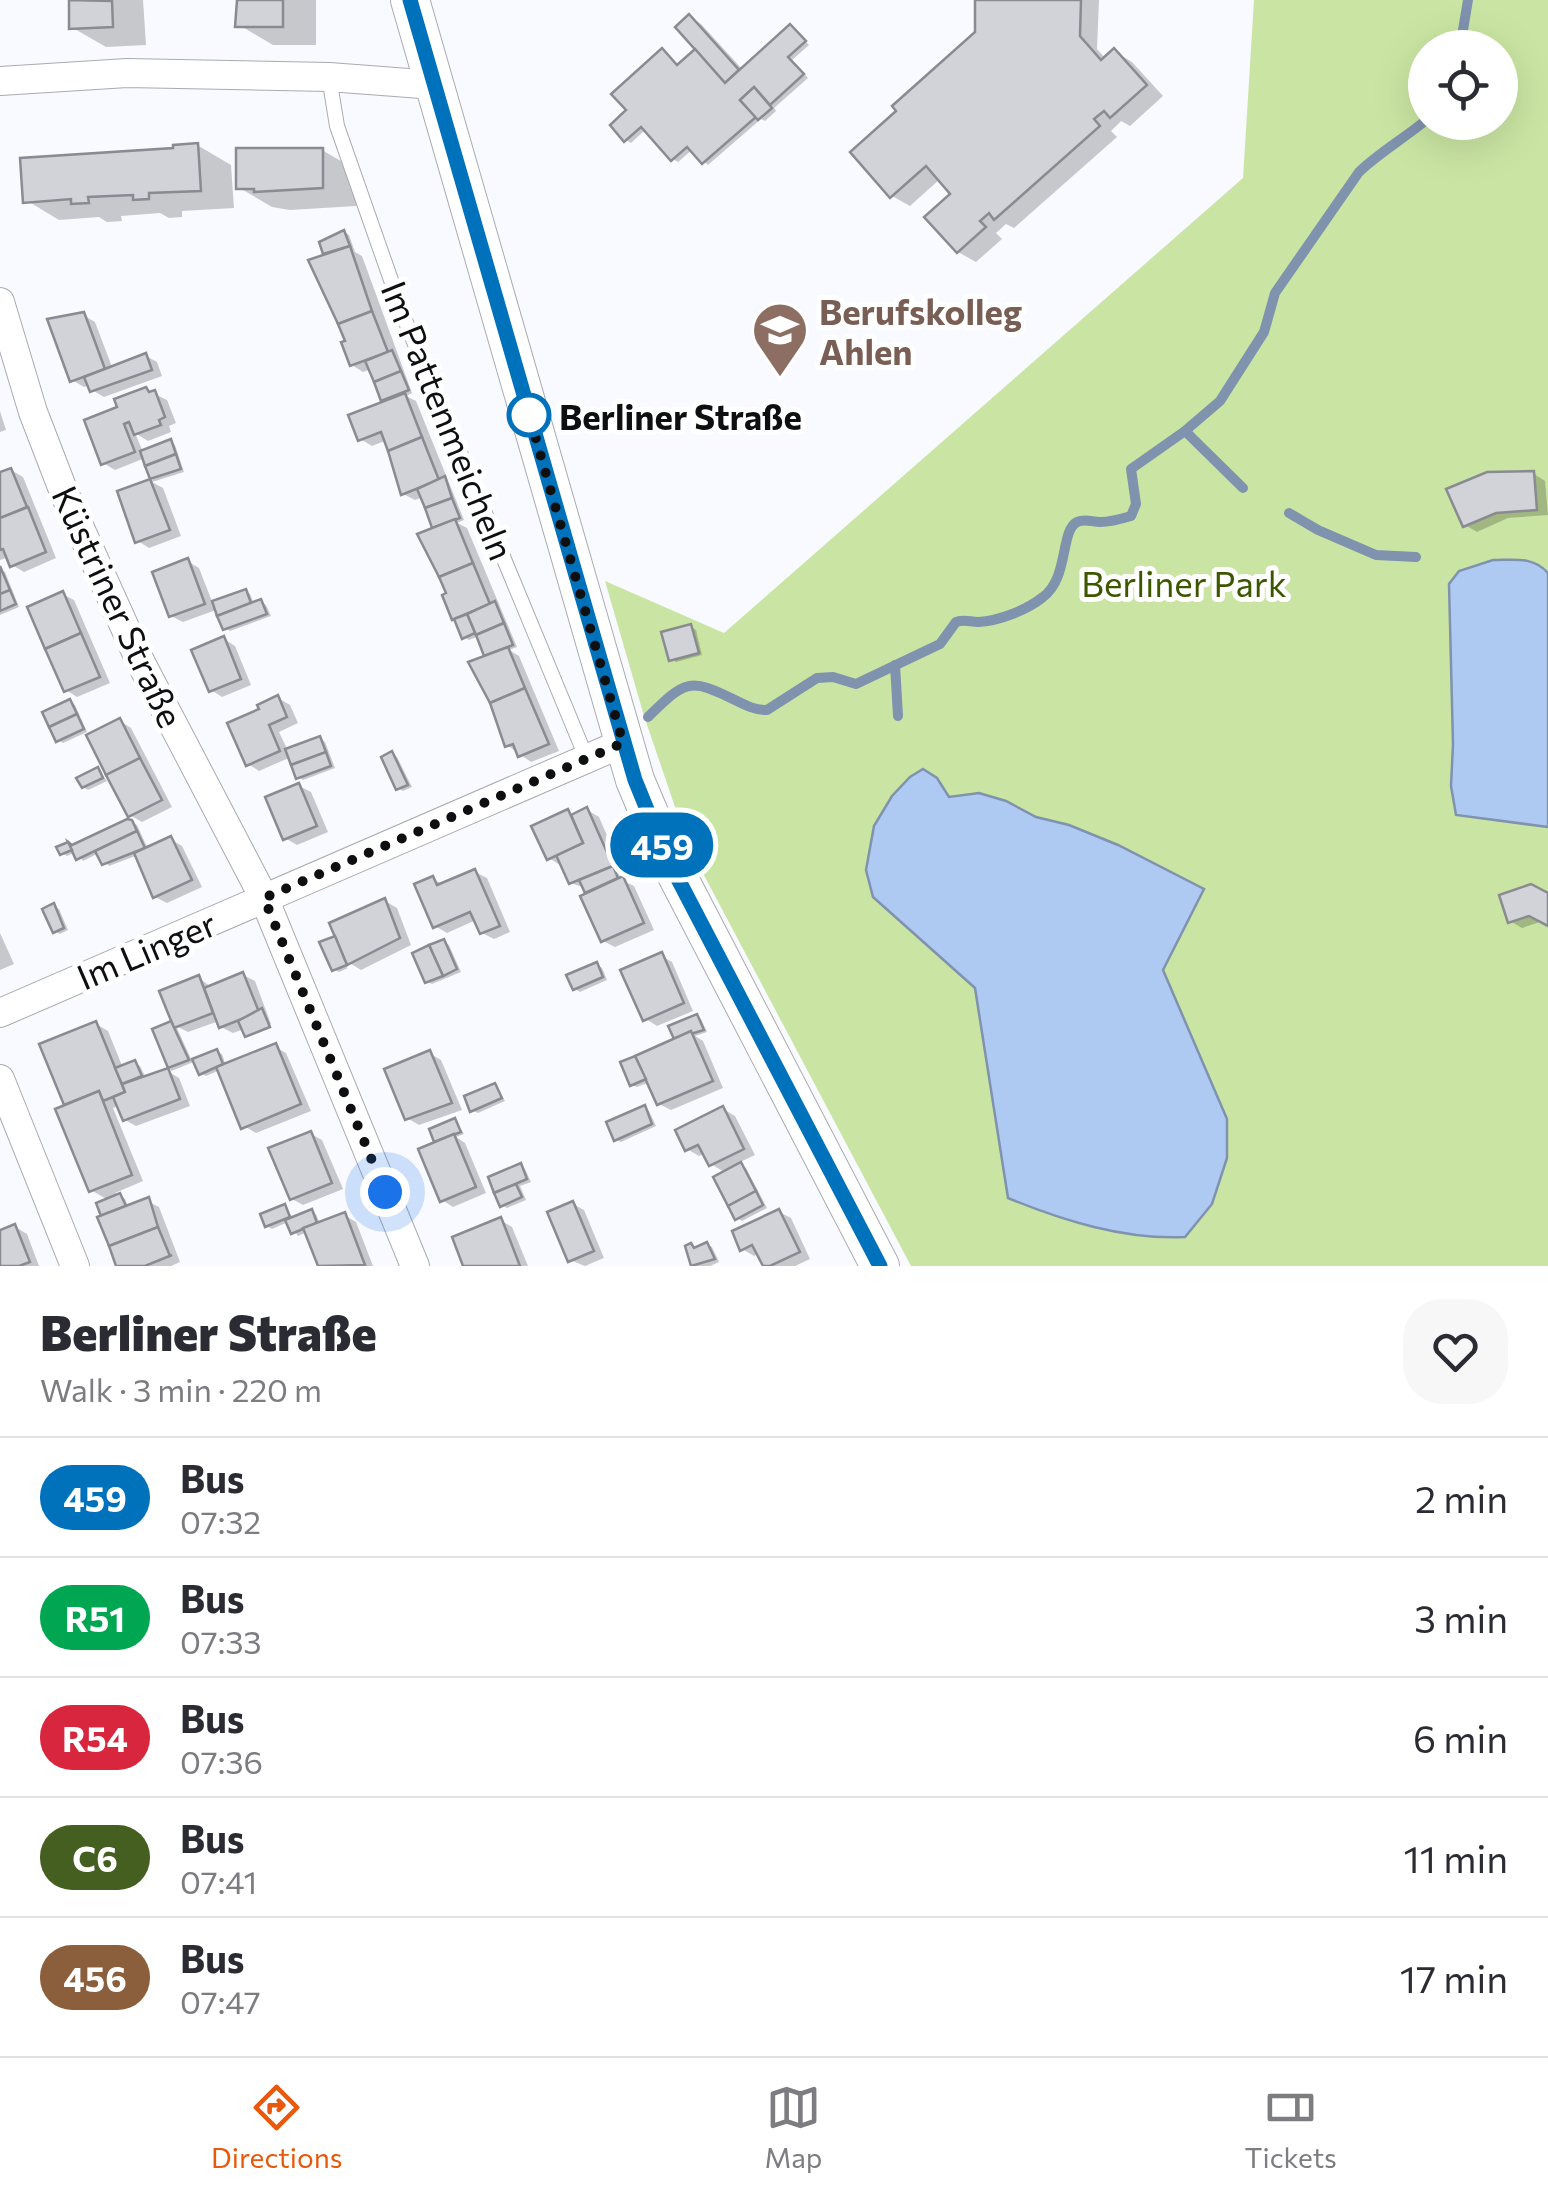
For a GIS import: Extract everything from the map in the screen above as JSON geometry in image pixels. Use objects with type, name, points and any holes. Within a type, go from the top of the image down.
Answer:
[{"type":"street","name":"Im Pattenmeicheln","points":[[410,0],[623,743],[666,856],[880,1266]]},
{"type":"street","points":[[0,81],[128,72],[329,77],[434,85]]},
{"type":"street","name":"Küstriner Straße","points":[[0,302],[33,412],[65,495],[142,663],[264,898],[416,1266]]},
{"type":"street","name":"Im Linger","points":[[0,1012],[623,743]]},
{"type":"street","points":[[0,1078],[75,1266]]},
{"type":"lane","name":"Im Pattenmeicheln","points":[[329,77],[337,126],[406,320],[586,757]]},
{"type":"green space","name":"Berliner Park","points":[[1254,0],[1548,0],[1548,573],[1541,565],[1459,571],[1449,584],[1451,786],[1456,815],[1548,827],[1548,1266],[911,1266],[688,845],[644,716],[605,581],[724,633],[1243,178]],"holes":[[[937,778],[949,797],[979,793],[1006,801],[1036,817],[1069,825],[1161,866],[1163,970],[1192,1041],[1008,1198],[975,988],[873,897]]]},
{"type":"water","points":[[1493,560],[1530,561],[1548,573],[1548,827],[1456,815],[1451,786],[1449,584],[1459,571]]},
{"type":"water","points":[[923,769],[937,778],[949,797],[979,793],[1006,801],[1036,817],[1069,825],[1118,845],[1204,889],[1163,970],[1227,1119],[1227,1158],[1212,1204],[1185,1237],[1095,1227],[1008,1198],[975,988],[873,897],[866,870],[874,826],[892,796]]},
{"type":"building","points":[[69,0],[112,1],[113,27],[69,29]]},
{"type":"building","points":[[237,0],[283,0],[283,27],[235,27]]},
{"type":"building","points":[[975,0],[1081,0],[1080,36],[1101,60],[1114,48],[1147,85],[1110,118],[1104,111],[1094,119],[1100,126],[994,220],[989,213],[980,221],[986,227],[957,253],[924,217],[950,194],[926,166],[890,198],[850,152],[896,111],[892,106],[975,32]]},
{"type":"building","points":[[689,14],[739,70],[725,83],[675,27]]},
{"type":"building","points":[[790,24],[806,41],[788,57],[804,74],[770,105],[754,87],[740,100],[756,117],[702,164],[687,147],[671,161],[641,127],[624,142],[610,125],[626,110],[611,94],[662,48],[677,65],[695,49],[725,83]]},
{"type":"building","points":[[754,87],[772,108],[758,120],[740,100]]},
{"type":"building","points":[[198,143],[201,191],[149,193],[149,199],[133,200],[133,195],[88,197],[89,203],[71,204],[71,199],[23,203],[20,158]]},
{"type":"building","points":[[236,148],[323,148],[323,188],[254,192],[236,189]]},
{"type":"building","points":[[344,230],[350,246],[323,254],[319,242]]},
{"type":"building","points":[[350,246],[372,311],[338,324],[308,260]]},
{"type":"building","points":[[372,311],[388,352],[350,366],[338,324]]},
{"type":"building","points":[[84,312],[105,369],[70,382],[47,319]]},
{"type":"building","points":[[392,350],[401,371],[374,382],[365,361]]},
{"type":"building","points":[[146,353],[152,370],[90,392],[84,377]]},
{"type":"building","points":[[401,371],[409,390],[381,401],[374,382]]},
{"type":"building","points":[[146,387],[149,392],[155,390],[165,417],[159,420],[161,425],[134,435],[129,422],[124,424],[135,452],[101,465],[84,420],[117,407],[114,399]]},
{"type":"building","points":[[405,393],[422,437],[388,451],[381,432],[358,441],[348,415]]},
{"type":"building","points":[[422,437],[439,480],[401,495],[388,451]]},
{"type":"building","points":[[171,439],[176,454],[145,466],[140,451]]},
{"type":"building","points":[[176,454],[181,469],[150,479],[145,466]]},
{"type":"building","points":[[11,468],[27,507],[0,518],[0,472]]},
{"type":"building","points":[[1534,471],[1537,510],[1496,513],[1463,527],[1446,489],[1487,472]]},
{"type":"building","points":[[445,476],[452,498],[425,508],[417,489]]},
{"type":"building","points":[[150,479],[170,530],[135,543],[117,491]]},
{"type":"building","points":[[452,498],[460,518],[432,528],[425,508]]},
{"type":"building","points":[[28,507],[46,552],[10,567],[3,549],[0,550],[0,518]]},
{"type":"building","points":[[455,519],[473,563],[439,577],[417,534]]},
{"type":"building","points":[[188,558],[205,604],[169,617],[152,572]]},
{"type":"building","points":[[473,563],[490,604],[452,620],[439,577]]},
{"type":"building","points":[[0,566],[10,590],[0,594]]},
{"type":"building","points":[[246,589],[251,603],[217,616],[212,601]]},
{"type":"building","points":[[10,590],[16,604],[0,611],[0,594]]},
{"type":"building","points":[[63,591],[81,633],[45,649],[27,607]]},
{"type":"building","points":[[261,599],[267,614],[223,630],[217,616]]},
{"type":"building","points":[[495,601],[504,623],[476,635],[467,614]]},
{"type":"building","points":[[467,614],[475,633],[462,639],[454,619]]},
{"type":"building","points":[[504,623],[513,645],[484,656],[476,635]]},
{"type":"building","points":[[691,624],[699,653],[669,661],[661,632]]},
{"type":"building","points":[[81,633],[100,677],[64,692],[45,649]]},
{"type":"building","points":[[224,636],[241,679],[209,692],[191,650]]},
{"type":"building","points":[[508,647],[525,688],[490,703],[468,662]]},
{"type":"building","points":[[525,688],[549,744],[518,757],[513,744],[505,747],[490,703]]},
{"type":"building","points":[[278,695],[287,717],[269,725],[280,751],[246,766],[227,723],[259,709],[257,705]]},
{"type":"building","points":[[70,699],[77,714],[49,727],[42,712]]},
{"type":"building","points":[[77,714],[84,729],[56,742],[49,727]]},
{"type":"building","points":[[120,718],[140,758],[106,775],[86,735]]},
{"type":"building","points":[[320,736],[326,752],[291,765],[285,749]]},
{"type":"building","points":[[392,751],[408,785],[396,790],[381,757]]},
{"type":"building","points":[[326,752],[331,766],[296,779],[291,765]]},
{"type":"building","points":[[140,758],[162,800],[128,817],[106,775]]},
{"type":"building","points":[[98,767],[103,778],[82,788],[76,778]]},
{"type":"building","points":[[299,783],[317,826],[283,840],[265,797]]},
{"type":"building","points":[[587,807],[613,866],[569,884],[556,855],[583,843],[571,815]]},
{"type":"building","points":[[568,809],[583,843],[547,860],[531,826]]},
{"type":"building","points":[[132,820],[137,831],[76,860],[68,842],[72,845]]},
{"type":"building","points":[[137,831],[145,848],[102,865],[95,851]]},
{"type":"building","points":[[171,836],[192,880],[153,898],[134,853]]},
{"type":"building","points":[[68,842],[72,850],[60,855],[56,847]]},
{"type":"building","points":[[613,866],[618,878],[585,893],[579,880]]},
{"type":"building","points":[[475,869],[500,926],[480,934],[470,912],[433,928],[414,884],[433,876],[437,885]]},
{"type":"building","points":[[623,876],[644,923],[601,942],[580,896]]},
{"type":"building","points":[[1531,884],[1548,893],[1548,926],[1529,916],[1508,923],[1499,895]]},
{"type":"building","points":[[385,898],[400,938],[347,965],[329,923]]},
{"type":"building","points":[[54,903],[64,928],[53,933],[42,909]]},
{"type":"building","points":[[335,936],[347,965],[332,971],[319,942]]},
{"type":"building","points":[[444,939],[457,969],[443,976],[429,945]]},
{"type":"building","points":[[429,945],[443,976],[425,983],[412,953]]},
{"type":"building","points":[[662,952],[684,1003],[643,1021],[620,970]]},
{"type":"building","points":[[597,962],[603,977],[573,990],[566,975]]},
{"type":"building","points":[[243,972],[259,1012],[219,1028],[204,988]]},
{"type":"building","points":[[199,975],[213,1013],[174,1028],[159,991]]},
{"type":"building","points":[[262,1008],[270,1027],[245,1037],[238,1021]]},
{"type":"building","points":[[697,1014],[704,1030],[674,1039],[668,1026]]},
{"type":"building","points":[[96,1021],[125,1092],[103,1101],[99,1091],[64,1105],[39,1044]]},
{"type":"building","points":[[171,1021],[189,1060],[168,1068],[152,1029]]},
{"type":"building","points":[[691,1031],[713,1081],[657,1105],[635,1056]]},
{"type":"building","points":[[276,1043],[301,1104],[241,1129],[216,1067]]},
{"type":"building","points":[[217,1049],[223,1064],[199,1075],[192,1059]]},
{"type":"building","points":[[430,1050],[452,1103],[405,1120],[384,1069]]},
{"type":"building","points":[[635,1056],[646,1079],[630,1086],[620,1062]]},
{"type":"building","points":[[135,1060],[142,1076],[122,1084],[115,1068]]},
{"type":"building","points":[[168,1068],[180,1099],[123,1121],[113,1097],[125,1092],[122,1084]]},
{"type":"building","points":[[495,1083],[502,1098],[470,1112],[464,1096]]},
{"type":"building","points":[[99,1091],[132,1175],[89,1192],[55,1109]]},
{"type":"building","points":[[645,1105],[652,1124],[614,1141],[606,1122]]},
{"type":"building","points":[[723,1106],[744,1149],[709,1166],[698,1145],[685,1151],[675,1130]]},
{"type":"building","points":[[455,1118],[461,1132],[434,1142],[429,1129]]},
{"type":"building","points":[[311,1131],[332,1183],[290,1200],[268,1148]]},
{"type":"building","points":[[454,1134],[476,1187],[440,1202],[418,1149]]},
{"type":"building","points":[[741,1162],[756,1191],[728,1206],[713,1177]]},
{"type":"building","points":[[521,1163],[527,1179],[494,1193],[488,1177]]},
{"type":"building","points":[[516,1184],[522,1197],[500,1207],[494,1193]]},
{"type":"building","points":[[756,1191],[763,1205],[735,1220],[728,1206]]},
{"type":"building","points":[[120,1193],[126,1206],[101,1216],[96,1203]]},
{"type":"building","points":[[149,1197],[158,1227],[109,1246],[97,1217]]},
{"type":"building","points":[[573,1201],[594,1251],[568,1262],[547,1212]]},
{"type":"building","points":[[285,1204],[290,1217],[265,1227],[260,1214]]},
{"type":"building","points":[[312,1209],[317,1223],[291,1234],[285,1220]]},
{"type":"building","points":[[779,1209],[800,1252],[763,1266],[752,1245],[740,1251],[732,1231]]},
{"type":"building","points":[[345,1212],[365,1265],[318,1266],[303,1228]]},
{"type":"building","points":[[501,1217],[520,1266],[463,1266],[452,1237]]},
{"type":"building","points":[[15,1224],[30,1262],[0,1266],[0,1230]]},
{"type":"building","points":[[158,1227],[170,1256],[145,1266],[116,1266],[109,1246]]},
{"type":"building","points":[[707,1242],[715,1259],[691,1266],[685,1246],[691,1243],[694,1248]]},
{"type":"waterway","points":[[1463,30],[1468,0]]},
{"type":"waterway","points":[[648,717],[680,689],[689,686],[708,688],[767,710],[817,678],[833,677],[856,684],[940,644],[956,622],[1004,617],[1043,597],[1057,579],[1072,527],[1083,520],[1104,522],[1131,516],[1136,504],[1131,469],[1220,401],[1264,332],[1275,293],[1359,172],[1408,134]]},
{"type":"waterway","points":[[1185,431],[1243,488]]},
{"type":"waterway","points":[[1289,513],[1376,555],[1416,557]]},
{"type":"waterway","points":[[895,665],[898,716]]},
{"type":"bus line","name":"459","points":[[410,0],[635,780],[666,856],[880,1266]]},
{"type":"place","name":"Berufskolleg Ahlen","points":[[780,379]]},
{"type":"place","name":"Berliner Straße","points":[[529,415]]},
{"type":"route","points":[[385,1192],[264,898],[623,743],[529,415]]}]
